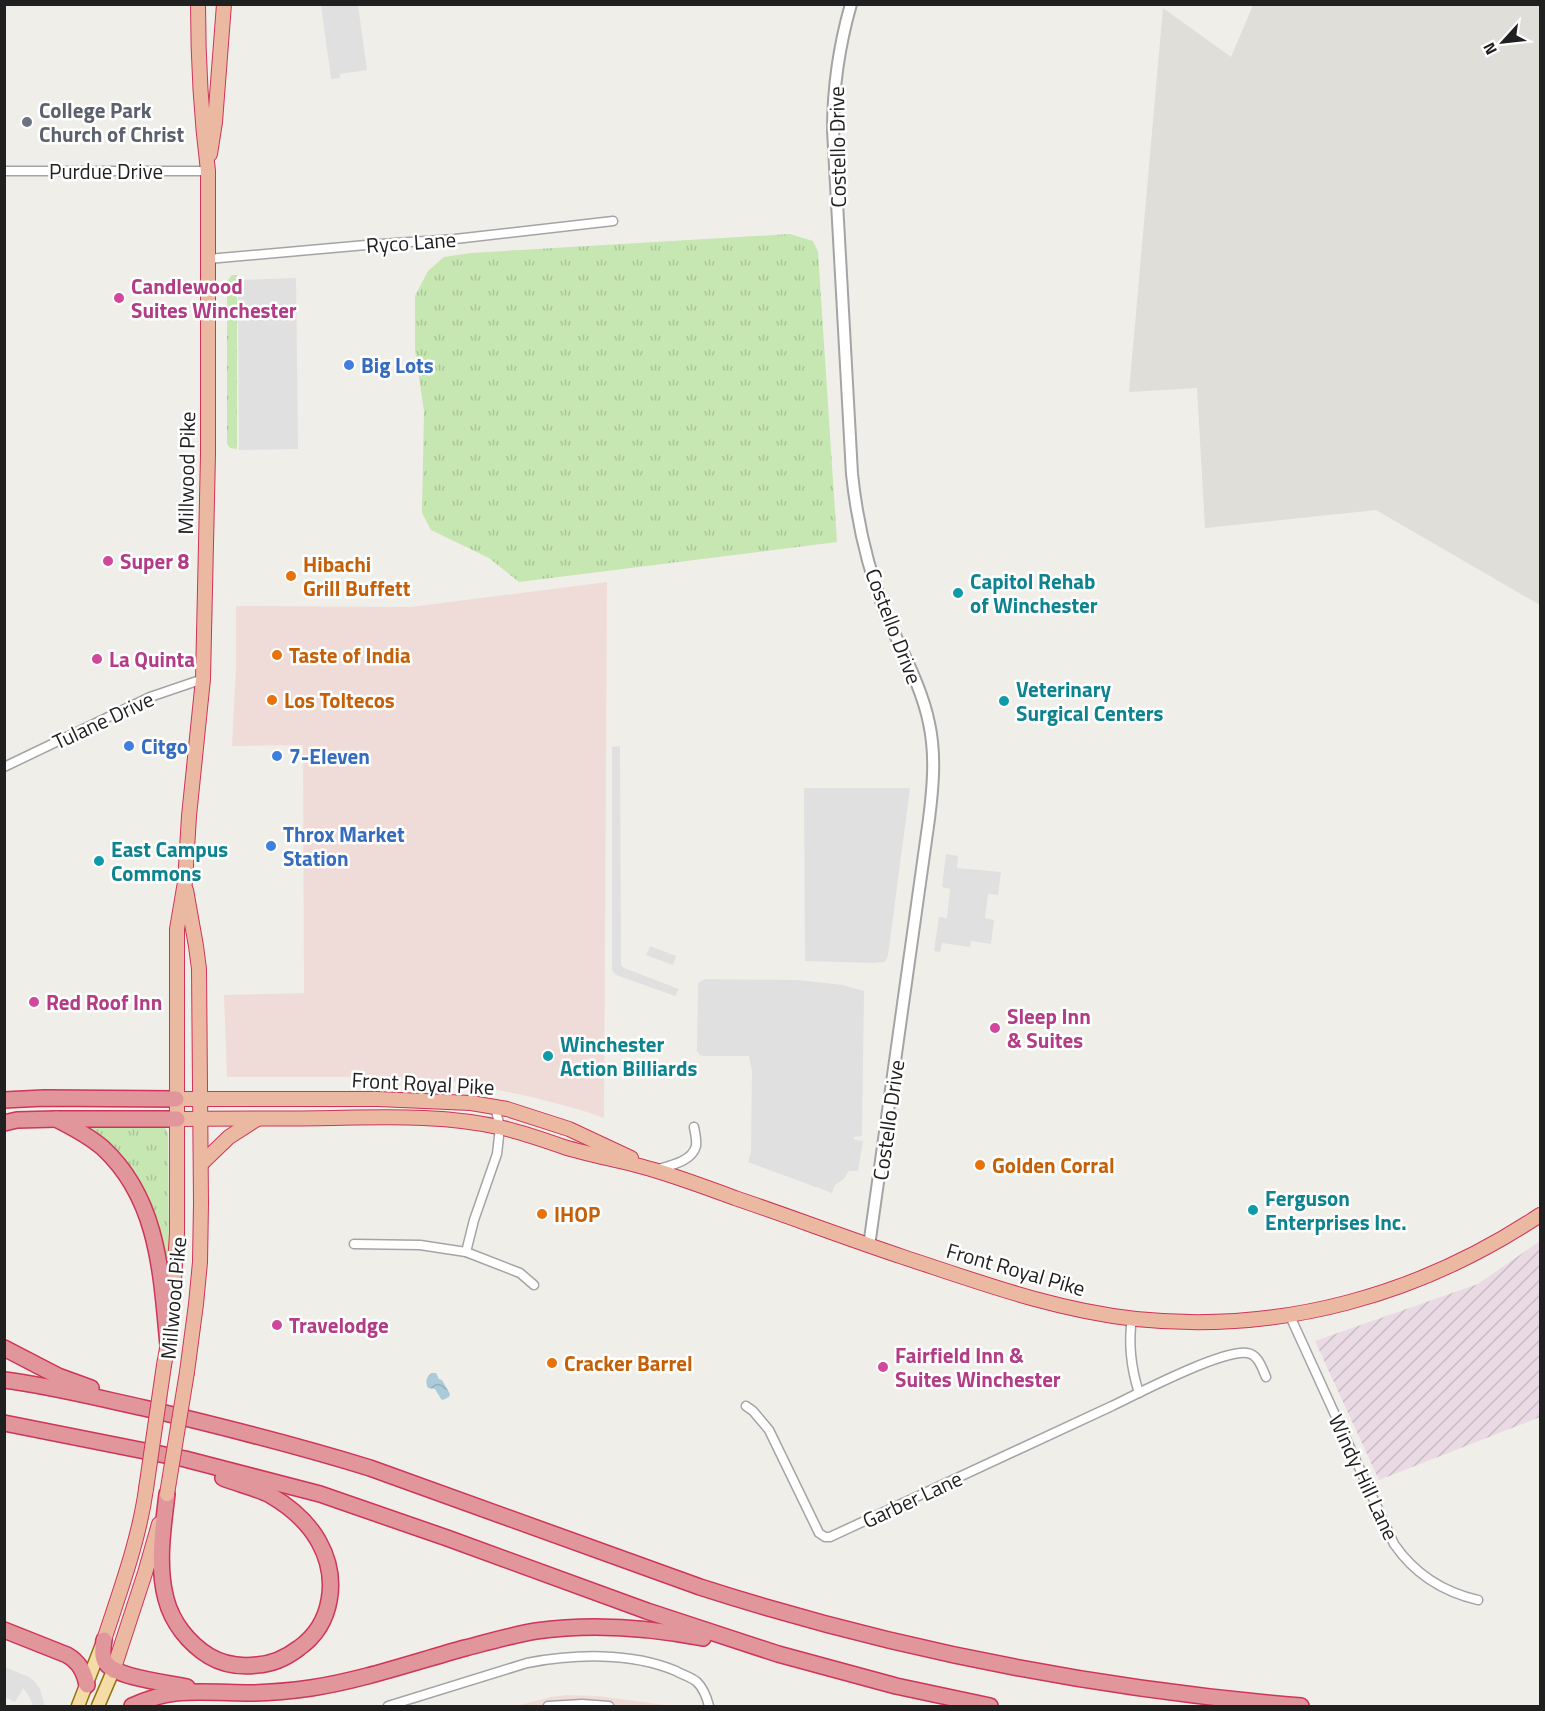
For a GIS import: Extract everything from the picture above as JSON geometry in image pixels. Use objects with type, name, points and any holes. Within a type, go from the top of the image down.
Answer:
[{"type":"highway","name":"Millwood Pike","points":[[104,1640],[125,1577],[144,1503],[171,1327],[177,1233],[176,950],[185,882],[189,816],[203,679],[208,454],[208,171],[202,128],[198,63],[198,4]]},
{"type":"highway","name":"Millwood Pike","points":[[208,171],[215,122],[224,4]]},
{"type":"highway","name":"Millwood Pike","points":[[113,1671],[145,1573],[167,1494],[187,1372],[200,1262],[199,969],[185,882]]},
{"type":"highway","name":"Front Royal Pike","points":[[176,1099],[405,1099],[471,1102],[530,1116],[569,1129],[654,1170]]},
{"type":"highway","points":[[4,1100],[176,1099]]},
{"type":"highway","points":[[201,1164],[229,1137],[259,1118]]},
{"type":"highway","name":"Front Royal Pike","points":[[177,1119],[424,1118],[500,1127],[654,1170],[1027,1298],[1064,1307],[1132,1318],[1186,1322],[1290,1316],[1371,1296],[1424,1278],[1485,1249],[1540,1215]]},
{"type":"highway","points":[[56,1119],[102,1147],[124,1174],[142,1205],[156,1245],[168,1345]]},
{"type":"highway","points":[[4,1123],[17,1120],[56,1119],[177,1119]]},
{"type":"highway","points":[[4,1348],[76,1383],[370,1468],[755,1605],[878,1638],[1023,1670],[1097,1683],[1223,1700],[1301,1707]]},
{"type":"highway","points":[[4,1380],[88,1395],[218,1425]]},
{"type":"highway","points":[[4,1424],[185,1460],[320,1494],[647,1611],[778,1654],[896,1686],[990,1707]]},
{"type":"highway","points":[[167,1494],[162,1560],[163,1583],[172,1616],[180,1630],[191,1642],[217,1660],[246,1667],[276,1662],[288,1656],[316,1633],[328,1606],[331,1581],[325,1555],[312,1531],[294,1512],[269,1494],[202,1471],[185,1460]]},
{"type":"highway","points":[[132,1707],[159,1695],[175,1692],[272,1693],[313,1687],[364,1676],[534,1631],[581,1627],[649,1629],[778,1654]]},
{"type":"highway","points":[[4,1630],[68,1654],[76,1660],[85,1674],[87,1684]]},
{"type":"highway","points":[[104,1640],[104,1659],[113,1671],[153,1681],[216,1692]]},
{"type":"main road","name":"Millwood Pike","points":[[78,1707],[104,1640]]},
{"type":"main road","name":"Millwood Pike","points":[[98,1707],[113,1671]]},
{"type":"street","name":"Costello Drive","points":[[850,4],[836,78],[833,130],[854,491],[862,534],[880,597],[919,688],[927,714],[934,760],[929,819],[869,1245]]},
{"type":"street","name":"Purdue Drive","points":[[4,171],[208,171]]},
{"type":"street","name":"Ryco Lane","points":[[208,259],[456,239],[613,221]]},
{"type":"street","name":"Tulane Drive","points":[[4,767],[150,697],[203,679]]},
{"type":"street","points":[[466,1252],[474,1220],[497,1154],[500,1127],[495,1107]]},
{"type":"street","points":[[654,1170],[680,1162],[692,1154],[696,1144],[694,1127]]},
{"type":"street","points":[[354,1244],[420,1245],[466,1252],[520,1273],[534,1285]]},
{"type":"street","name":"Windy Hill Lane","points":[[1290,1316],[1394,1544],[1406,1561],[1423,1575],[1456,1594],[1478,1600]]},
{"type":"street","points":[[1132,1318],[1131,1364],[1139,1393]]},
{"type":"street","name":"Garber Lane","points":[[746,1406],[769,1430],[819,1533],[830,1537],[1215,1359],[1246,1353],[1257,1358],[1266,1377]]},
{"type":"street","points":[[388,1707],[527,1663],[575,1657],[647,1662],[670,1669],[697,1682],[707,1697],[709,1707]]},
{"type":"street","points":[[548,1707],[582,1704],[609,1707]]},
{"type":"shaded area","points":[[321,5],[358,5],[367,70],[340,74],[340,78],[331,79]]},
{"type":"shaded area","points":[[1253,5],[1540,5],[1540,605],[1376,510],[1205,528],[1197,388],[1129,392],[1163,8],[1231,57]]},
{"type":"shaded area","points":[[296,278],[298,449],[239,450],[238,280]]},
{"type":"shaded area","points":[[607,582],[604,1118],[532,1097],[470,1084],[417,1078],[227,1077],[224,995],[304,993],[303,745],[232,746],[236,606],[411,607]]},
{"type":"shaded area","points":[[620,746],[621,965],[679,989],[675,996],[616,975],[612,970],[612,747]]},
{"type":"shaded area","points":[[804,788],[910,788],[888,955],[884,962],[805,961]]},
{"type":"shaded area","points":[[946,854],[958,856],[957,868],[1001,872],[998,895],[988,894],[985,918],[994,920],[991,944],[971,941],[970,947],[942,943],[940,952],[934,951],[939,917],[947,918],[950,889],[942,887]]},
{"type":"shaded area","points":[[650,946],[676,956],[673,965],[646,955]]},
{"type":"shaded area","points":[[705,979],[798,980],[843,985],[864,991],[862,1136],[853,1137],[855,1140],[863,1141],[858,1171],[849,1171],[844,1179],[835,1185],[832,1193],[748,1162],[751,1152],[752,1071],[749,1056],[703,1056],[697,1051],[698,983]]},
{"type":"shaded area","points":[[1540,1241],[1540,1417],[1379,1480],[1315,1341],[1478,1284]]},
{"type":"shaded area","points":[[5,1667],[35,1682],[40,1689],[45,1706],[33,1706],[23,1688],[15,1702],[5,1697]]},
{"type":"shaded area","points":[[566,1695],[598,1696],[672,1706],[516,1706]]},
{"type":"green space","points":[[790,234],[813,241],[818,252],[837,542],[519,582],[489,558],[431,530],[422,513],[424,411],[415,350],[415,296],[428,271],[444,257],[471,253]]},
{"type":"green space","points":[[232,275],[237,275],[237,449],[230,448],[227,444],[227,286]]},
{"type":"green space","points":[[163,1124],[168,1133],[169,1274],[166,1276],[158,1231],[142,1190],[116,1153],[82,1125]]},
{"type":"water","points":[[432,1373],[436,1373],[442,1380],[450,1394],[449,1397],[443,1400],[435,1389],[428,1388],[427,1379]]},
{"type":"place","name":"College Park Church of Christ","points":[[27,122]]},
{"type":"place","name":"Candlewood Suites Winchester","points":[[119,298]]},
{"type":"place","name":"Big Lots","points":[[349,365]]},
{"type":"place","name":"Super 8","points":[[108,561]]},
{"type":"place","name":"Hibachi Grill Buffett","points":[[291,576]]},
{"type":"place","name":"Capitol Rehab of Winchester","points":[[958,593]]},
{"type":"place","name":"Taste of India","points":[[277,655]]},
{"type":"place","name":"La Quinta","points":[[97,659]]},
{"type":"place","name":"Los Toltecos","points":[[272,700]]},
{"type":"place","name":"Veterinary Surgical Centers","points":[[1004,701]]},
{"type":"place","name":"Citgo","points":[[129,746]]},
{"type":"place","name":"7-Eleven","points":[[277,756]]},
{"type":"place","name":"Throx Market Station","points":[[271,846]]},
{"type":"place","name":"East Campus Commons","points":[[99,861]]},
{"type":"place","name":"Red Roof Inn","points":[[34,1002]]},
{"type":"place","name":"Sleep Inn & Suites","points":[[995,1028]]},
{"type":"place","name":"Winchester Action Billiards","points":[[548,1056]]},
{"type":"place","name":"Golden Corral","points":[[980,1165]]},
{"type":"place","name":"Ferguson Enterprises Inc.","points":[[1253,1210]]},
{"type":"place","name":"IHOP","points":[[542,1214]]},
{"type":"place","name":"Travelodge","points":[[277,1325]]},
{"type":"place","name":"Cracker Barrel","points":[[552,1363]]},
{"type":"place","name":"Fairfield Inn & Suites Winchester","points":[[883,1367]]}]
